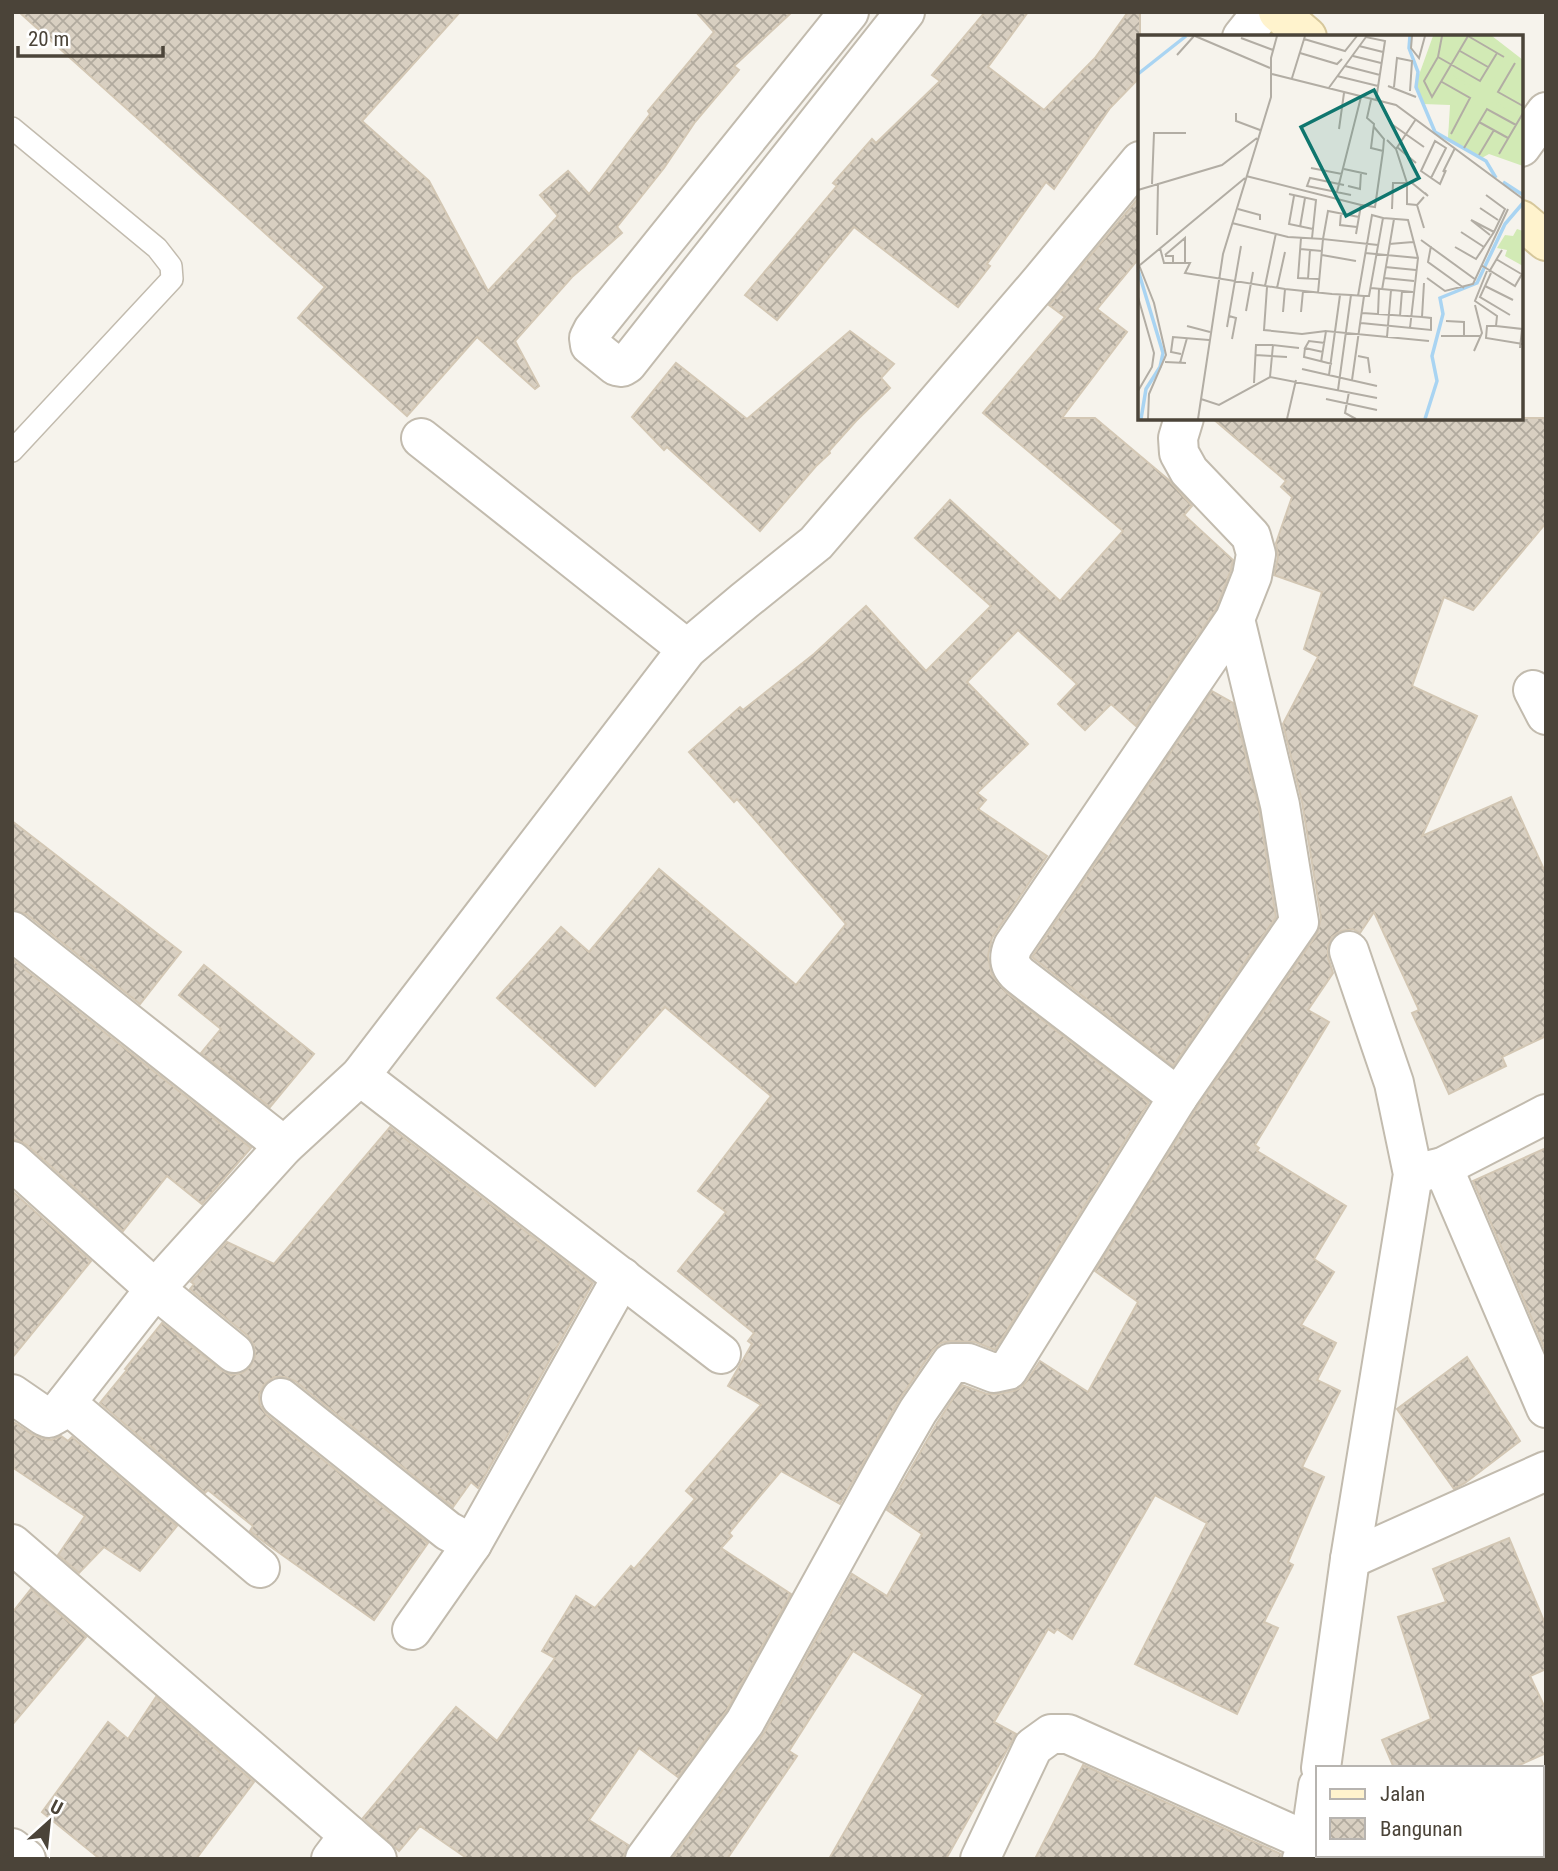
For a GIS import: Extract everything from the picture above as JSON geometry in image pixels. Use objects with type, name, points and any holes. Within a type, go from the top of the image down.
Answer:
[{"type":"street","points":[[849,12],[593,330],[589,338],[590,345],[616,366],[627,364],[905,12]]},
{"type":"street","points":[[1244,35],[1262,12]]},
{"type":"street","points":[[1278,12],[1305,35]]},
{"type":"street","points":[[1523,144],[1546,112]]},
{"type":"street","points":[[12,1394],[44,1416],[49,1418],[58,1413],[155,1289],[284,1146],[360,1076],[687,649],[816,543],[1138,164]]},
{"type":"street","points":[[1523,222],[1546,241]]},
{"type":"street","points":[[1178,1097],[1019,975],[1009,960],[1013,946],[1235,618],[1252,576],[1256,554],[1251,536],[1189,471],[1179,453],[1178,438],[1183,420]]},
{"type":"street","points":[[421,438],[687,649]]},
{"type":"street","points":[[645,1859],[746,1722],[894,1453],[918,1411],[951,1363],[968,1363],[993,1373],[1007,1370],[1178,1097],[1299,922],[1280,805],[1235,618]]},
{"type":"street","points":[[12,931],[284,1146]]},
{"type":"street","points":[[1349,951],[1394,1083],[1428,1171],[1546,1408]]},
{"type":"street","points":[[360,1076],[721,1354]]},
{"type":"street","points":[[1428,1171],[1546,1114]]},
{"type":"street","points":[[12,1161],[155,1289],[234,1353]]},
{"type":"street","points":[[1321,1766],[1350,1559],[1428,1171]]},
{"type":"street","points":[[412,1630],[472,1544],[622,1277]]},
{"type":"street","points":[[281,1398],[448,1531],[472,1544]]},
{"type":"street","points":[[66,1403],[260,1568]]},
{"type":"street","points":[[1350,1559],[1546,1471]]},
{"type":"street","points":[[12,1544],[352,1851]]},
{"type":"street","points":[[981,1859],[1033,1747],[1051,1734],[1069,1734],[1316,1850]]},
{"type":"street","points":[[12,1848],[26,1859]]},
{"type":"lane","points":[[12,128],[157,248],[171,266],[172,279],[12,451]]},
{"type":"building","points":[[19,12],[460,12],[362,121],[429,181],[488,291],[558,216],[540,195],[568,171],[589,194],[650,114],[648,111],[714,32],[696,12],[792,12],[734,66],[739,70],[695,122],[664,168],[617,227],[622,233],[572,277],[515,341],[539,386],[535,389],[477,337],[407,416],[298,318],[325,287]]},
{"type":"building","points":[[985,12],[1028,12],[988,67],[1044,110],[1095,58],[1128,12],[1140,12],[1138,79],[1110,108],[1054,189],[1046,182],[987,264],[990,266],[958,307],[854,227],[777,320],[745,295],[837,186],[833,183],[872,139],[876,143],[940,81],[932,75]]},
{"type":"building","points":[[1138,198],[1138,259],[1097,309],[1127,332],[1062,418],[1095,418],[1170,481],[1192,506],[1184,515],[1233,560],[1216,609],[1136,726],[1111,704],[1085,730],[1058,704],[1077,684],[1018,630],[967,682],[1028,744],[977,793],[986,800],[978,809],[1047,856],[992,938],[988,956],[992,975],[1006,992],[1149,1102],[995,1350],[975,1342],[951,1341],[941,1343],[933,1350],[899,1400],[840,1504],[781,1471],[729,1533],[732,1536],[721,1548],[791,1594],[727,1710],[678,1777],[639,1748],[589,1820],[628,1845],[623,1859],[468,1859],[420,1826],[399,1851],[363,1818],[456,1707],[497,1741],[555,1658],[542,1651],[576,1596],[595,1608],[631,1566],[634,1569],[695,1499],[686,1491],[761,1405],[728,1386],[752,1344],[748,1341],[754,1333],[678,1271],[726,1212],[698,1191],[771,1096],[665,1007],[595,1086],[497,998],[561,927],[589,952],[659,869],[796,985],[846,924],[737,799],[734,802],[689,752],[740,707],[743,710],[814,654],[866,606],[926,671],[991,606],[915,538],[950,500],[1060,601],[1123,531],[983,413],[1065,317],[1049,305]]},
{"type":"building","points":[[850,331],[894,364],[881,378],[890,388],[856,421],[760,531],[667,447],[664,450],[632,417],[676,363],[747,419]]},
{"type":"building","points":[[1546,418],[1546,523],[1473,610],[1444,597],[1412,686],[1477,716],[1422,836],[1511,797],[1546,874],[1546,1036],[1502,1057],[1506,1066],[1449,1094],[1412,1013],[1419,1010],[1374,912],[1360,933],[1353,929],[1341,931],[1332,937],[1328,946],[1328,957],[1333,973],[1308,1010],[1329,1022],[1255,1145],[1259,1148],[1257,1151],[1346,1206],[1314,1259],[1334,1272],[1301,1325],[1336,1343],[1317,1380],[1340,1391],[1302,1467],[1324,1477],[1288,1562],[1293,1565],[1264,1622],[1278,1628],[1237,1714],[1135,1664],[1207,1523],[1155,1495],[1072,1639],[1057,1629],[1054,1633],[1048,1629],[994,1722],[1016,1734],[946,1859],[829,1859],[923,1695],[853,1651],[789,1751],[797,1756],[727,1859],[672,1859],[764,1733],[852,1574],[887,1596],[922,1534],[887,1510],[962,1385],[987,1394],[1013,1391],[1021,1388],[1040,1361],[1088,1392],[1138,1302],[1095,1271],[1196,1109],[1317,934],[1321,918],[1302,802],[1283,724],[1318,657],[1304,649],[1322,592],[1274,575],[1278,557],[1276,543],[1292,497],[1281,487],[1286,481],[1214,420]]},
{"type":"building","points":[[1212,691],[1233,703],[1259,809],[1276,917],[1173,1066],[1032,957]]},
{"type":"building","points":[[12,821],[181,952],[140,1004],[26,914],[12,910]]},
{"type":"building","points":[[12,959],[251,1148],[202,1204],[167,1176],[123,1231],[27,1145],[12,1140]]},
{"type":"building","points":[[204,965],[314,1054],[270,1107],[201,1053],[221,1029],[179,995]]},
{"type":"building","points":[[390,1127],[593,1283],[478,1488],[471,1482],[453,1507],[295,1381],[274,1377],[264,1385],[259,1395],[260,1405],[267,1415],[428,1543],[374,1620],[250,1531],[253,1526],[208,1490],[205,1493],[100,1403],[162,1323],[231,1375],[242,1373],[250,1367],[255,1357],[254,1345],[248,1336],[190,1289],[194,1284],[191,1282],[227,1242],[274,1264]]},
{"type":"building","points":[[1546,1148],[1546,1352],[1473,1181]]},
{"type":"building","points":[[12,1191],[91,1261],[12,1358]]},
{"type":"building","points":[[1467,1357],[1520,1441],[1454,1489],[1397,1409]]},
{"type":"building","points":[[12,1421],[41,1438],[51,1440],[61,1436],[68,1441],[72,1437],[177,1526],[140,1571],[104,1547],[79,1573],[58,1555],[85,1516],[12,1467]]},
{"type":"building","points":[[1509,1538],[1546,1626],[1546,1669],[1530,1676],[1546,1710],[1546,1753],[1517,1766],[1393,1766],[1382,1740],[1431,1719],[1398,1617],[1446,1602],[1433,1569]]},
{"type":"building","points":[[31,1589],[86,1637],[12,1725],[12,1613]]},
{"type":"building","points":[[156,1697],[254,1782],[196,1859],[100,1859],[42,1812],[108,1722],[128,1739]]},
{"type":"building","points":[[1083,1765],[1281,1854],[1280,1859],[1035,1859]]}]
